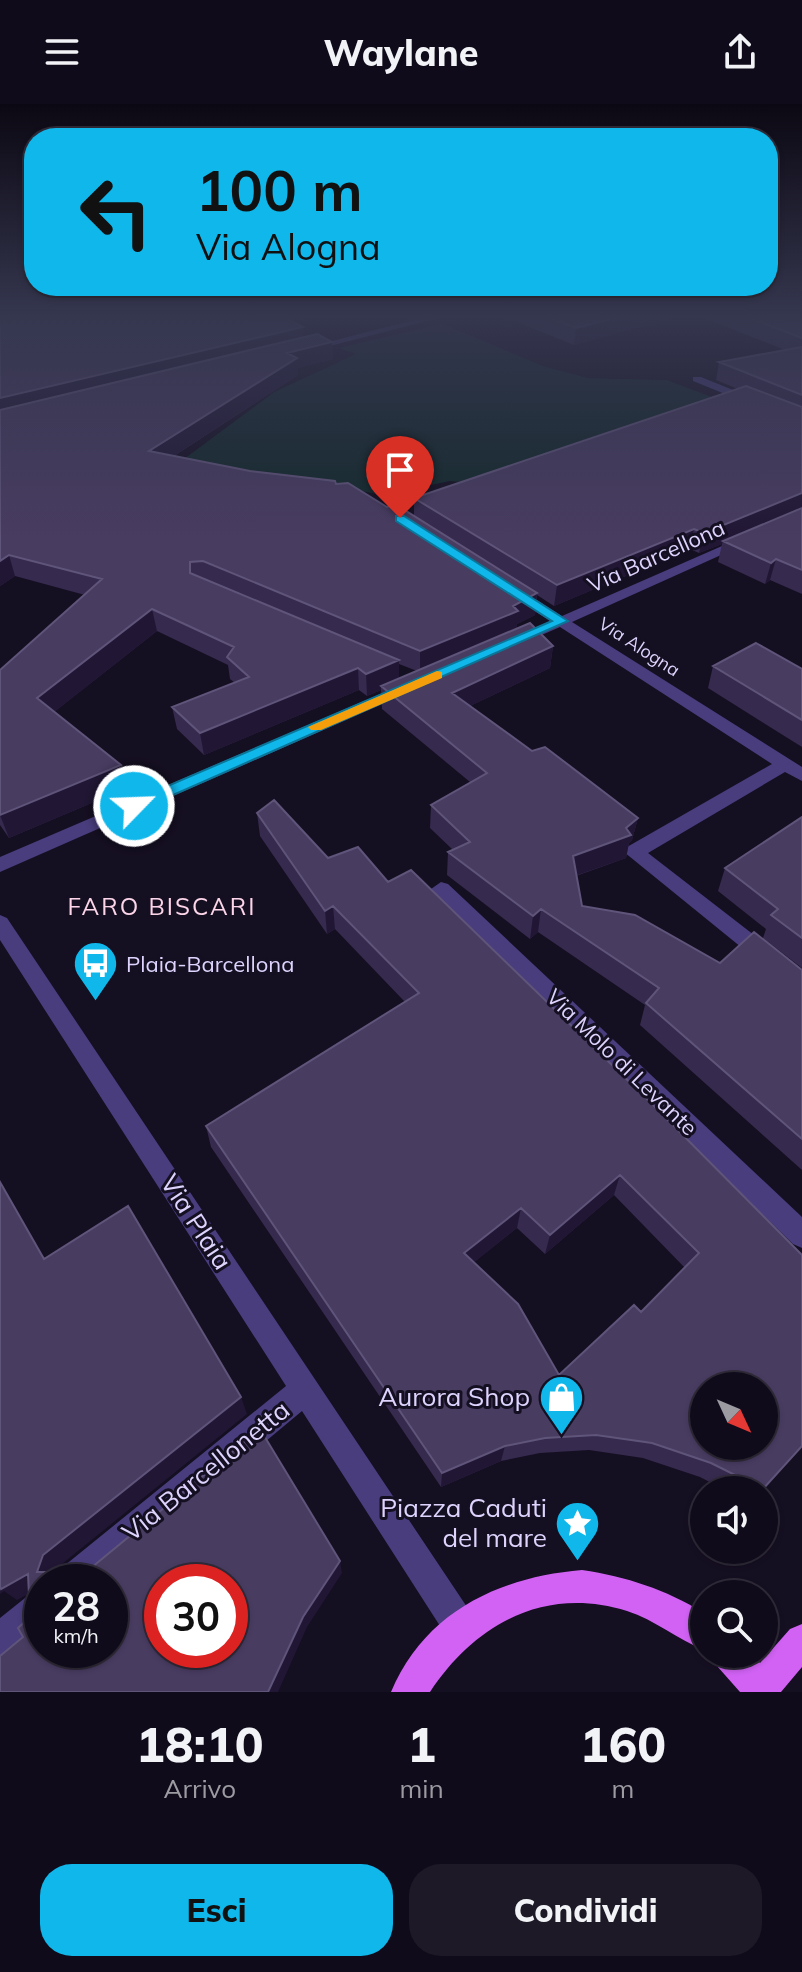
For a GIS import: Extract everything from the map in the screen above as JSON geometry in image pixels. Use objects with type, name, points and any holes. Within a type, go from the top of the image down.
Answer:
[{"type":"main road","points":[[409,1692],[427,1664],[461,1628],[483,1612],[532,1591],[584,1585],[637,1596],[690,1622]]},
{"type":"main road","points":[[741,1668],[762,1691],[802,1641]]},
{"type":"street","points":[[722,389],[802,422]]},
{"type":"street","name":"Via Barcellona","points":[[505,646],[760,535]]},
{"type":"street","name":"Via Alogna","points":[[508,587],[794,769]]},
{"type":"street","points":[[0,865],[413,679]]},
{"type":"street","points":[[794,769],[634,852],[802,984]]},
{"type":"street","name":"Via Molo di Levante","points":[[441,889],[802,1235]]},
{"type":"street","name":"Via Plaia","points":[[0,923],[461,1628]]},
{"type":"street","name":"Via Barcellonetta","points":[[93,1564],[305,1390]]},
{"type":"street","points":[[0,1640],[24,1621]]},
{"type":"green space","points":[[280,389],[691,389],[730,404],[490,485],[450,481],[383,495],[184,459]]},
{"type":"building","points":[[0,389],[38,389],[0,398]]},
{"type":"building","points":[[87,389],[247,389],[149,451],[250,471],[335,481],[336,484],[348,483],[387,507],[395,504],[537,593],[513,606],[518,611],[420,651],[203,561],[190,562],[190,573],[399,660],[366,674],[358,668],[200,733],[172,707],[249,677],[227,657],[234,647],[152,609],[37,698],[121,765],[0,815],[0,670],[102,579],[9,555],[0,561],[0,410]]},
{"type":"building","points":[[737,389],[754,389],[802,407],[802,493],[704,533],[694,529],[557,585],[414,498]]},
{"type":"building","points":[[787,389],[802,389],[802,395]]},
{"type":"building","points":[[802,508],[802,570],[776,559],[771,563],[723,541]]},
{"type":"building","points":[[530,623],[553,646],[452,693],[532,751],[545,747],[638,818],[626,828],[631,835],[573,856],[582,906],[635,915],[720,963],[754,932],[802,970],[802,1139],[646,1003],[659,988],[541,909],[533,916],[448,852],[470,842],[431,805],[487,773],[381,686]]},
{"type":"building","points":[[756,643],[802,669],[802,720],[713,666]]},
{"type":"building","points":[[274,800],[328,858],[358,847],[388,882],[411,870],[646,1098],[802,1255],[802,1446],[775,1476],[737,1476],[702,1460],[778,1460],[778,1372],[690,1372],[690,1456],[652,1443],[596,1435],[545,1438],[505,1446],[442,1473],[206,1126],[419,993],[333,906],[325,911],[257,813]],"holes":[[[620,1175],[699,1253],[641,1312],[634,1305],[559,1375],[518,1304],[464,1253],[521,1208],[550,1235]]]},
{"type":"building","points":[[802,817],[802,938],[771,915],[778,909],[725,868]]},
{"type":"building","points":[[0,1182],[44,1259],[128,1206],[241,1397],[43,1555],[40,1564],[24,1564],[24,1576],[1,1589]]},
{"type":"building","points":[[260,1429],[340,1561],[303,1617],[268,1692],[0,1692],[0,1656],[23,1637],[18,1628],[24,1622],[24,1668],[128,1668],[128,1564],[96,1564]]},
{"type":"slow traffic","points":[[316,727],[437,675]]},
{"type":"place","name":"Plaia-Barcellona","points":[[95,1003]]},
{"type":"place","name":"Aurora Shop","points":[[561,1436]]},
{"type":"place","name":"Piazza Caduti del mare","points":[[578,1562]]},
{"type":"district","name":"FARO BISCARI","points":[[162,907]]},
{"type":"route","points":[[134,806],[562,621],[400,518]]}]
